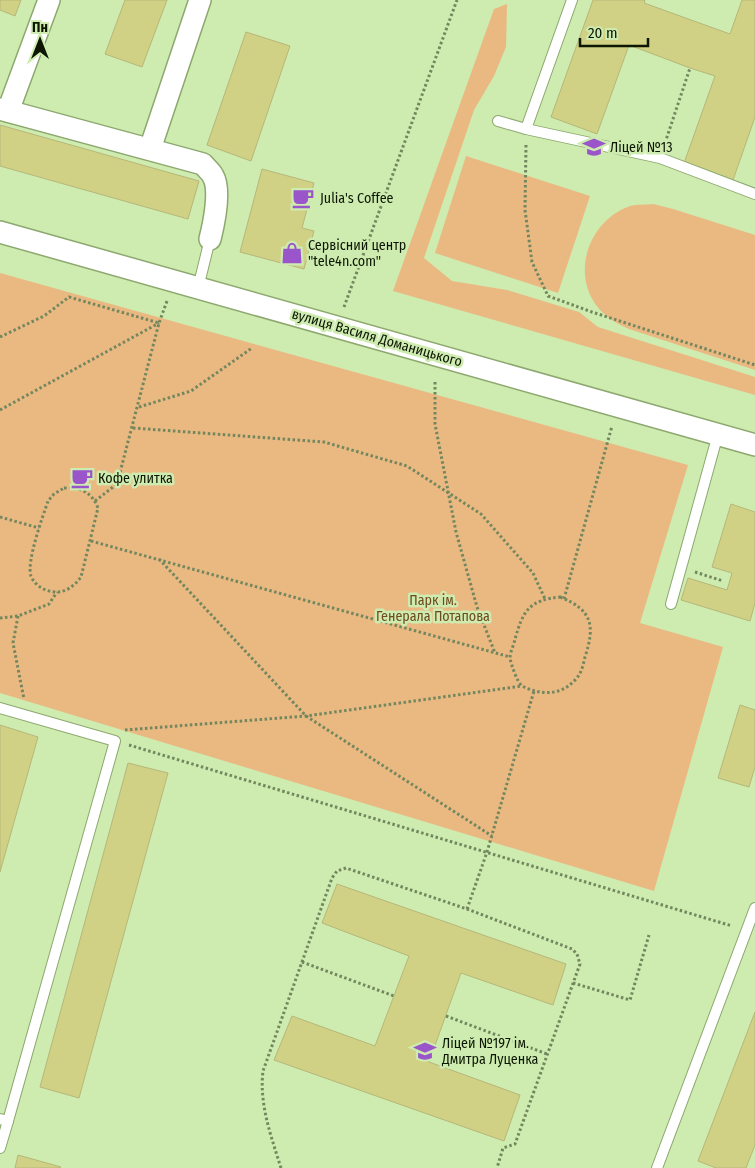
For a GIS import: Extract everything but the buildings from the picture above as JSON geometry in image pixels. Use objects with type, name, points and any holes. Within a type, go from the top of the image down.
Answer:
[{"type":"street","points":[[49,0],[4,110],[203,164],[214,177],[216,195],[215,218],[210,239]]},
{"type":"street","points":[[150,149],[200,0]]},
{"type":"street","name":"вулиця Василя Доманицького","points":[[0,232],[755,445]]},
{"type":"lane","points":[[526,129],[572,0]]},
{"type":"lane","points":[[498,121],[526,129],[660,158],[755,194]]},
{"type":"lane","points":[[198,288],[210,239]]},
{"type":"lane","points":[[671,604],[718,434]]},
{"type":"lane","points":[[0,708],[114,741],[4,1120],[0,1148]]},
{"type":"lane","points":[[657,1168],[755,908]]},
{"type":"path","points":[[344,307],[457,0]]},
{"type":"path","points":[[660,158],[690,68]]},
{"type":"path","points":[[526,129],[525,210],[532,262],[548,296],[755,365]]},
{"type":"path","points":[[95,501],[117,484],[159,323],[174,281]]},
{"type":"path","points":[[0,337],[44,316],[69,298],[159,323]]},
{"type":"path","points":[[0,410],[159,323]]},
{"type":"path","points":[[138,407],[191,391],[252,348]]},
{"type":"path","points":[[435,382],[435,424],[456,532],[477,608],[495,653]]},
{"type":"path","points":[[564,599],[617,406]]},
{"type":"path","points":[[133,428],[324,442],[407,466],[481,514],[533,573],[545,598]]},
{"type":"path","points":[[64,488],[75,488],[86,492],[95,501],[98,508],[81,577],[68,590],[57,592],[38,586],[31,576],[31,562],[48,501],[54,494],[64,488]]},
{"type":"path","points":[[0,517],[39,528]]},
{"type":"path","points":[[91,541],[510,657]]},
{"type":"path","points":[[158,560],[306,716],[492,836]]},
{"type":"path","points":[[713,578],[723,581]]},
{"type":"path","points":[[0,618],[18,616],[49,604],[57,592]]},
{"type":"path","points":[[87,733],[306,716],[522,686],[534,691],[549,693],[563,690],[575,681],[581,672],[591,637],[586,615],[575,603],[560,597],[545,598],[532,605],[523,616],[510,657],[514,671],[522,686]]},
{"type":"path","points":[[18,616],[13,643],[28,716]]},
{"type":"path","points":[[467,908],[492,836],[534,691]]},
{"type":"path","points":[[114,741],[747,930]]},
{"type":"path","points":[[281,1168],[268,1128],[261,1088],[266,1060],[332,878],[337,871],[346,868],[467,908],[572,949],[577,954],[580,964],[515,1144],[504,1148],[497,1168]]},
{"type":"path","points":[[573,983],[630,1000],[649,935]]},
{"type":"path","points":[[302,962],[394,996]]},
{"type":"path","points":[[446,1016],[547,1054]]},
{"type":"green space","points":[[507,4],[506,47],[494,76],[474,110],[424,258],[452,281],[507,290],[579,312],[598,327],[755,377],[755,395],[393,291],[494,9]]},
{"type":"green space","points":[[466,156],[590,196],[558,293],[435,253]]},
{"type":"green space","points":[[653,204],[755,235],[755,370],[625,327],[603,313],[592,299],[586,284],[585,268],[587,252],[593,237],[603,224],[615,214],[630,206]]},
{"type":"green space","name":"Парк ім. Генерала Потапова","points":[[0,273],[688,465],[640,623],[723,647],[654,891],[0,693]]},
{"type":"place","name":"Ліцей №13","points":[[594,147]]},
{"type":"place","name":"Julia's Coffee","points":[[303,198]]},
{"type":"place","name":"Сервісний центр \"tele4n.com\"","points":[[292,253]]},
{"type":"place","name":"Кофе улитка","points":[[82,478]]},
{"type":"place","name":"Ліцей №197 ім. Дмитра Луценка","points":[[425,1051]]}]
